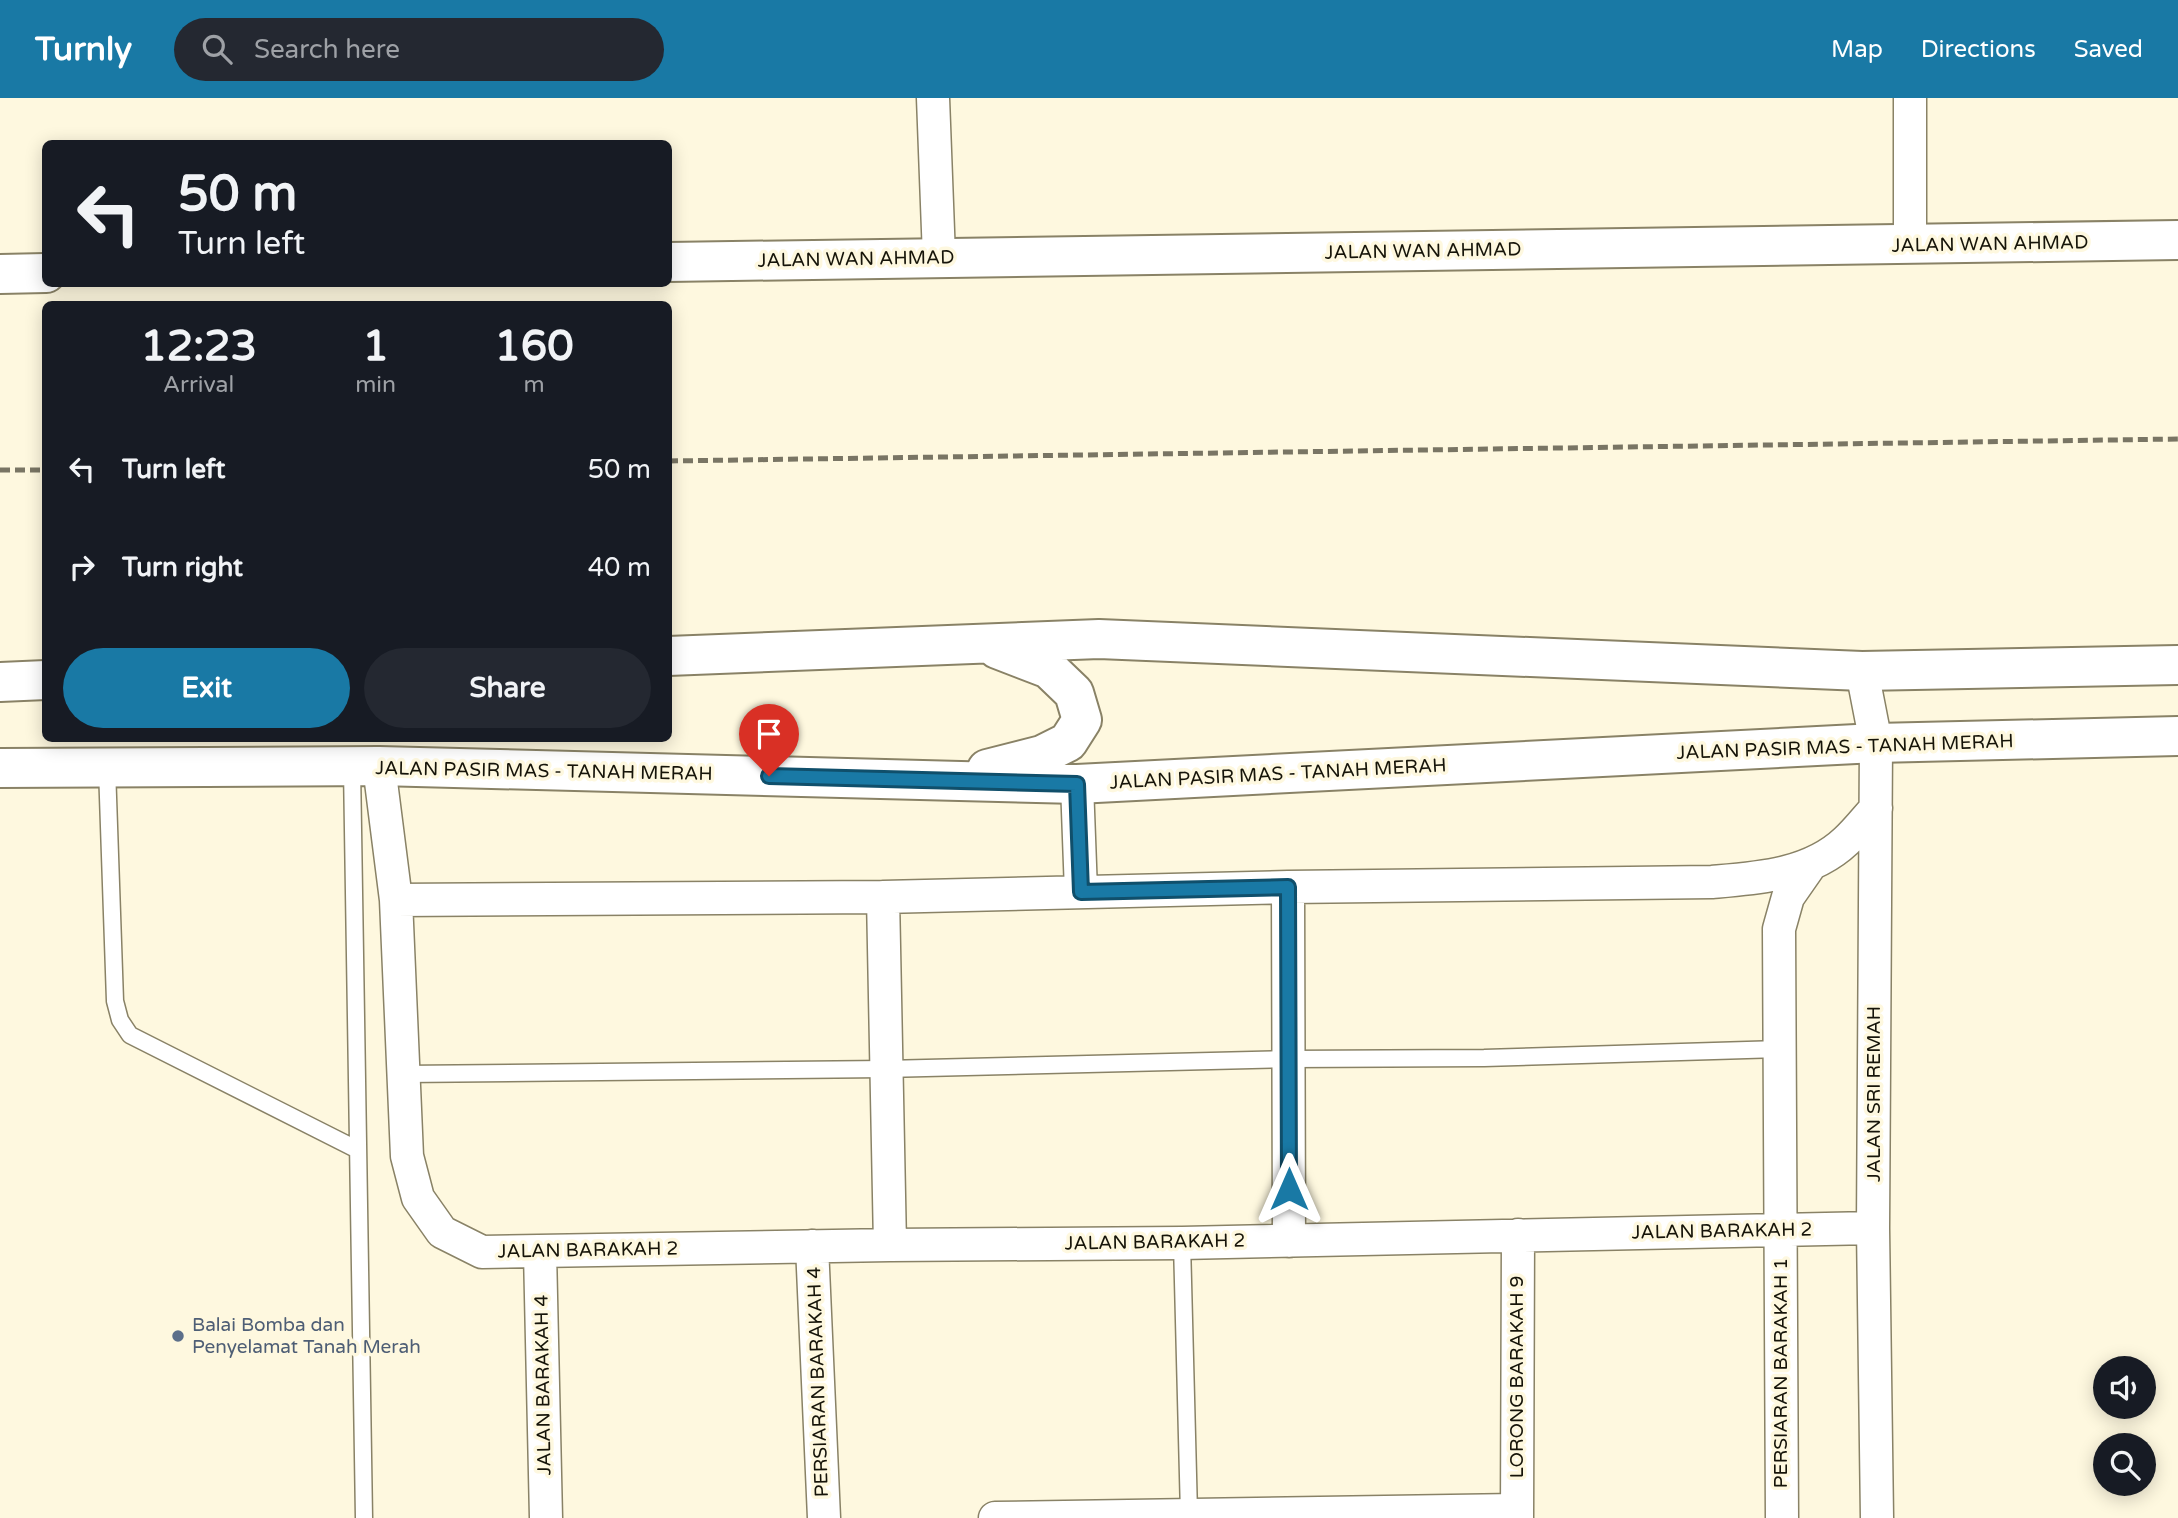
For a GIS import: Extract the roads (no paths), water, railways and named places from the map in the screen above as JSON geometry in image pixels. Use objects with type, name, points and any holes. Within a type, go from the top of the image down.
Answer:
[{"type":"main road","name":"JALAN WAN AHMAD","points":[[672,262],[2178,240]]},
{"type":"main road","points":[[0,274],[42,273]]},
{"type":"main road","points":[[672,656],[1099,639],[1862,671],[2178,665]]},
{"type":"main road","points":[[936,780],[1042,755],[1068,743],[1082,720],[1074,693],[1049,668],[982,644]]},
{"type":"main road","points":[[0,682],[42,680]]},
{"type":"main road","name":"JALAN PASIR MAS - TANAH MERAH","points":[[0,768],[366,766],[1077,784],[1876,743],[2178,736]]},
{"type":"street","points":[[933,98],[939,257]]},
{"type":"street","points":[[1910,98],[1910,245]]},
{"type":"street","name":"JALAN SRI REMAH","points":[[1862,671],[1876,743],[1873,1228],[1877,1518]]},
{"type":"street","points":[[366,766],[396,900],[402,1074]]},
{"type":"street","points":[[1077,784],[1081,892]]},
{"type":"street","points":[[396,900],[883,897],[1288,887],[1712,882],[1774,876],[1811,864],[1844,843],[1876,808]]},
{"type":"street","name":"PERSIARAN BARAKAH 1","points":[[1782,1518],[1779,929],[1788,897],[1811,864]]},
{"type":"street","points":[[1288,887],[1289,1241]]},
{"type":"street","points":[[883,897],[890,1245]]},
{"type":"street","name":"JALAN BARAKAH 2","points":[[402,1074],[407,1156],[418,1198],[442,1231],[482,1252],[1182,1243],[1873,1228]]},
{"type":"street","name":"LORONG BARAKAH 9","points":[[1516,1514],[1518,1236]]},
{"type":"street","name":"PERSIARAN BARAKAH 4","points":[[812,1246],[824,1518]]},
{"type":"street","name":"JALAN BARAKAH 4","points":[[540,1252],[546,1518]]},
{"type":"street","points":[[995,1518],[1189,1514],[1516,1514]]},
{"type":"lane","points":[[364,1518],[358,1150],[366,766]]},
{"type":"lane","points":[[107,768],[115,1001],[120,1020],[130,1035],[358,1150]]},
{"type":"lane","points":[[402,1074],[885,1069],[1290,1059],[1484,1058],[1780,1049]]},
{"type":"lane","points":[[1182,1243],[1189,1514]]},
{"type":"railway","points":[[672,461],[2178,439]]},
{"type":"railway","points":[[0,470],[42,470]]},
{"type":"place","name":"Balai Bomba dan Penyelamat Tanah Merah","points":[[178,1336]]}]
